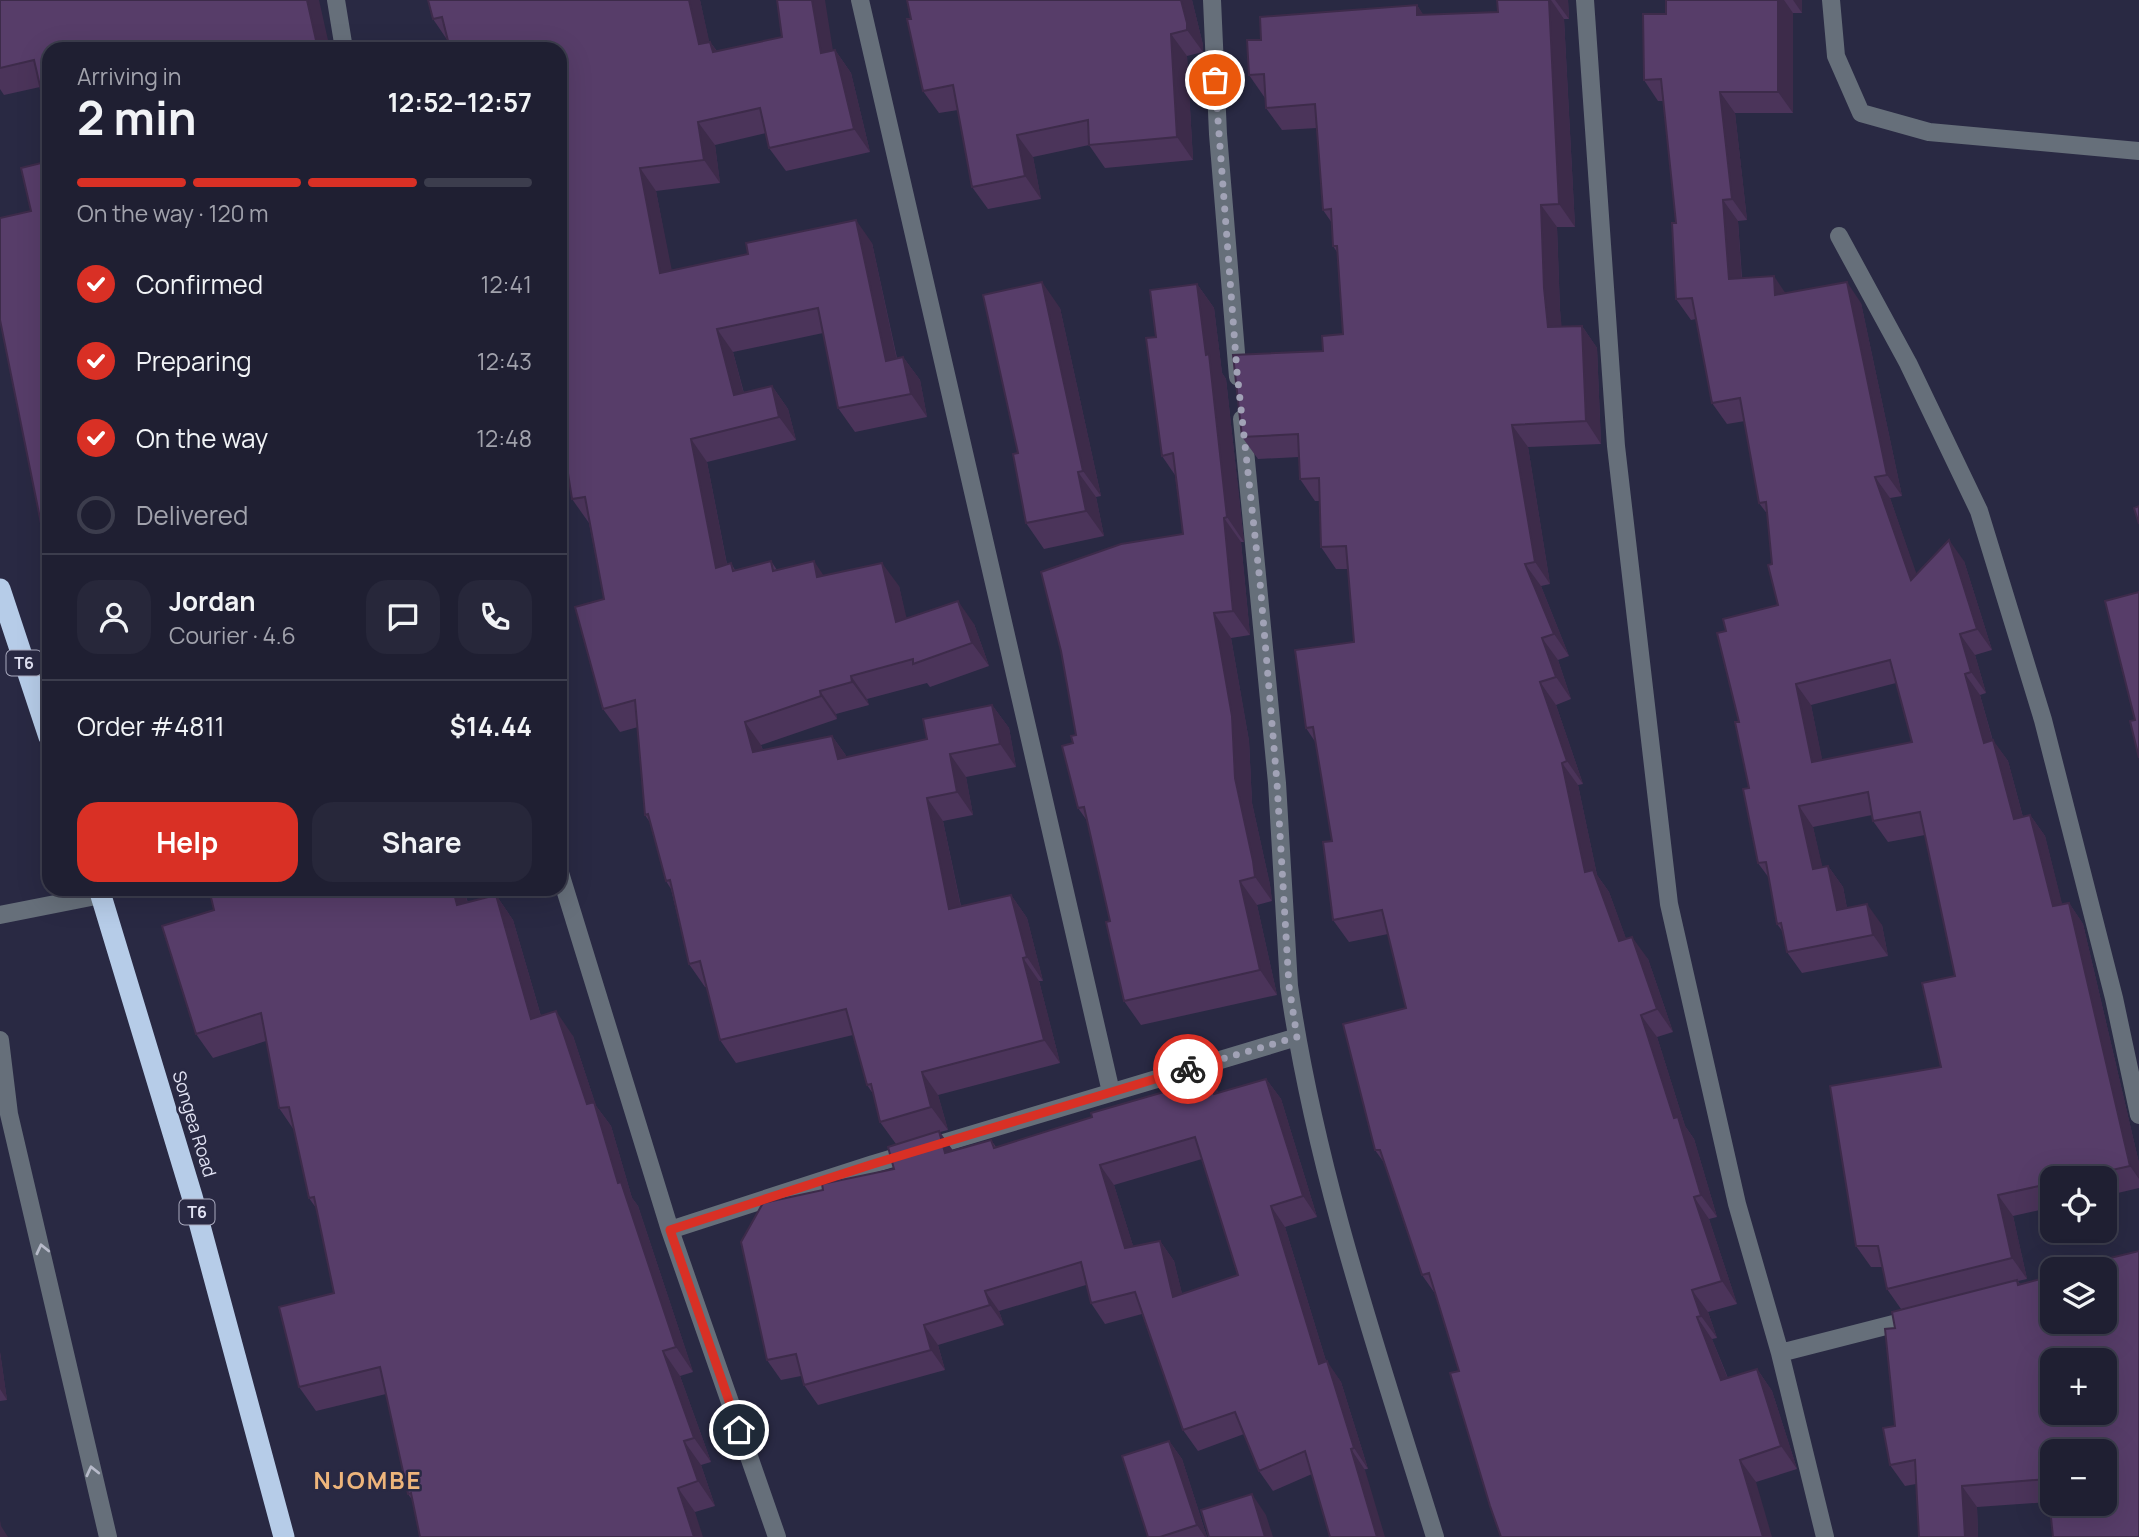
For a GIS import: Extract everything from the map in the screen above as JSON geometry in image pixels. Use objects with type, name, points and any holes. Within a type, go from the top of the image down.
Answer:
[{"type":"highway","name":"T6","points":[[0,589],[42,716]]},
{"type":"highway","name":"Songea Road","points":[[101,896],[192,1196],[284,1537]]},
{"type":"street","points":[[335,0],[343,42]]},
{"type":"street","points":[[860,0],[1111,1093]]},
{"type":"street","points":[[1212,0],[1218,134],[1233,319],[1261,595],[1289,986],[1297,1037],[1344,1239],[1435,1537]]},
{"type":"street","points":[[1585,0],[1616,446],[1669,904],[1737,1204],[1780,1353],[1825,1537]]},
{"type":"street","points":[[1831,0],[1836,56],[1861,113],[1929,132],[2139,151]]},
{"type":"street","points":[[1839,236],[1908,363],[1979,511],[2043,720],[2114,998],[2139,1115]]},
{"type":"street","points":[[0,915],[83,896]]},
{"type":"street","points":[[567,896],[670,1230],[777,1537]]},
{"type":"street","points":[[670,1230],[873,1164],[1297,1037]]},
{"type":"street","points":[[0,1040],[9,1114],[108,1537]]},
{"type":"street","points":[[1780,1353],[1936,1314]]},
{"type":"building","points":[[0,0],[307,0],[316,42],[42,42],[42,95],[34,60],[0,68]]},
{"type":"building","points":[[428,0],[689,0],[699,44],[710,42],[713,52],[782,37],[777,0],[812,0],[821,53],[835,50],[854,129],[769,148],[760,108],[698,122],[704,160],[640,168],[660,273],[748,254],[746,243],[856,220],[886,361],[903,357],[911,394],[838,408],[818,308],[717,329],[734,395],[772,386],[779,417],[691,439],[716,568],[731,563],[733,571],[771,561],[773,571],[814,561],[817,577],[882,563],[896,622],[958,601],[972,643],[913,664],[913,659],[851,676],[852,682],[820,691],[821,696],[745,722],[753,752],[832,736],[838,759],[927,739],[923,719],[992,705],[1000,744],[950,754],[957,792],[927,798],[949,909],[1011,895],[1027,957],[1023,958],[1044,1040],[922,1072],[931,1107],[880,1122],[871,1084],[867,1085],[846,1009],[720,1040],[700,961],[689,964],[670,880],[666,881],[648,814],[645,815],[635,700],[603,709],[575,607],[604,599],[585,497],[572,499],[567,467],[567,42],[448,42],[442,17],[433,19]]},
{"type":"building","points":[[907,0],[1181,0],[1187,30],[1171,34],[1177,137],[1089,145],[1088,120],[1017,135],[1025,176],[972,187],[953,85],[923,91],[907,19],[911,19]]},
{"type":"building","points":[[1497,0],[1549,0],[1559,204],[1541,205],[1544,288],[1548,327],[1582,326],[1586,421],[1512,425],[1535,562],[1525,564],[1554,634],[1542,638],[1556,677],[1540,682],[1567,761],[1562,763],[1585,872],[1593,870],[1619,941],[1632,937],[1657,1009],[1641,1015],[1674,1118],[1678,1117],[1701,1195],[1694,1197],[1722,1281],[1692,1290],[1701,1316],[1697,1317],[1721,1380],[1757,1369],[1781,1446],[1740,1460],[1763,1537],[1501,1537],[1450,1373],[1459,1371],[1429,1273],[1422,1275],[1380,1150],[1375,1150],[1343,1024],[1406,1008],[1382,910],[1333,920],[1323,842],[1332,841],[1313,727],[1306,728],[1295,650],[1354,642],[1346,546],[1321,547],[1319,478],[1300,479],[1298,434],[1242,437],[1233,355],[1323,351],[1322,336],[1343,334],[1337,246],[1333,246],[1331,209],[1323,210],[1315,104],[1266,108],[1264,74],[1249,75],[1247,40],[1261,40],[1260,17],[1417,5],[1417,15],[1498,12]]},
{"type":"building","points":[[1666,0],[1778,0],[1778,92],[1720,92],[1732,199],[1723,200],[1729,279],[1774,276],[1775,295],[1847,282],[1887,475],[1875,477],[1911,580],[1949,540],[1977,629],[1960,634],[1971,672],[1965,674],[1984,743],[1993,740],[2014,819],[2030,815],[2053,906],[2069,903],[2130,1166],[2117,1169],[2117,1166],[2040,1166],[2040,1186],[1998,1195],[2012,1258],[1887,1289],[1878,1246],[1856,1246],[1830,1086],[1941,1067],[1922,983],[1955,976],[1920,812],[1873,821],[1868,792],[1799,806],[1813,869],[1828,866],[1837,910],[1867,904],[1873,935],[1787,952],[1781,923],[1777,924],[1766,862],[1758,863],[1743,789],[1749,788],[1735,722],[1739,722],[1717,633],[1726,631],[1723,619],[1778,605],[1768,565],[1772,564],[1766,502],[1759,503],[1740,398],[1712,403],[1692,298],[1676,299],[1672,223],[1676,223],[1661,79],[1644,80],[1643,14],[1666,14]],"holes":[[[1890,660],[1912,742],[1812,762],[1796,684]]]},
{"type":"building","points":[[42,163],[42,528],[0,320],[0,218],[31,211],[21,168]]},
{"type":"building","points":[[1042,282],[1083,471],[1078,472],[1086,511],[1026,523],[1013,454],[1018,453],[983,295]]},
{"type":"building","points":[[1197,284],[1206,355],[1209,354],[1227,517],[1224,518],[1233,611],[1214,613],[1232,716],[1235,778],[1255,877],[1240,881],[1260,970],[1124,1001],[1106,922],[1110,921],[1084,807],[1078,808],[1062,746],[1073,743],[1071,736],[1076,735],[1061,651],[1041,572],[1121,544],[1183,534],[1173,453],[1162,456],[1146,338],[1156,337],[1150,290]]},
{"type":"building","points":[[2139,506],[2139,524],[2134,508]]},
{"type":"building","points":[[2139,592],[2139,758],[2130,721],[2135,720],[2105,601]]},
{"type":"building","points":[[211,896],[455,896],[457,905],[496,896],[531,1019],[556,1011],[587,1104],[594,1102],[618,1183],[621,1182],[676,1347],[663,1351],[694,1438],[684,1441],[698,1481],[678,1488],[694,1537],[420,1537],[380,1367],[299,1387],[279,1307],[334,1293],[314,1197],[309,1198],[289,1107],[279,1108],[261,1013],[196,1034],[162,926],[214,910]]},
{"type":"building","points":[[1209,1079],[1214,1094],[1266,1079],[1303,1196],[1271,1206],[1319,1364],[1327,1361],[1354,1448],[1351,1449],[1377,1537],[1330,1537],[1305,1451],[1259,1471],[1235,1412],[1183,1430],[1135,1292],[1091,1303],[1081,1262],[985,1291],[990,1305],[924,1325],[931,1350],[804,1385],[796,1354],[767,1360],[741,1242],[763,1203],[823,1190],[822,1184],[894,1169],[888,1147],[939,1131],[945,1153],[991,1140],[994,1148],[1092,1117],[1091,1113]],"holes":[[[1195,1137],[1238,1275],[1173,1297],[1160,1241],[1125,1248],[1100,1165]]]},
{"type":"building","points":[[2139,1251],[2139,1537],[2053,1537],[2051,1516],[2117,1516],[2117,1439],[2040,1439],[2040,1480],[1962,1486],[1965,1537],[1919,1537],[1915,1460],[1890,1465],[1883,1428],[1895,1426],[1885,1329],[1895,1328],[1892,1312],[2017,1280],[2018,1285],[2040,1279],[2040,1334],[2117,1334],[2117,1257],[2114,1257]]},
{"type":"building","points":[[1169,1441],[1197,1525],[1160,1537],[1148,1537],[1122,1456]]},
{"type":"building","points":[[1252,1494],[1265,1537],[1209,1537],[1201,1510]]},
{"type":"way so far","points":[[1188,1069],[1297,1037],[1289,986],[1277,783],[1260,582],[1237,372],[1215,80]]},
{"type":"district","name":"NJOMBE","points":[[368,1481]]},
{"type":"route","points":[[739,1430],[670,1230],[873,1164],[1188,1069]]}]
